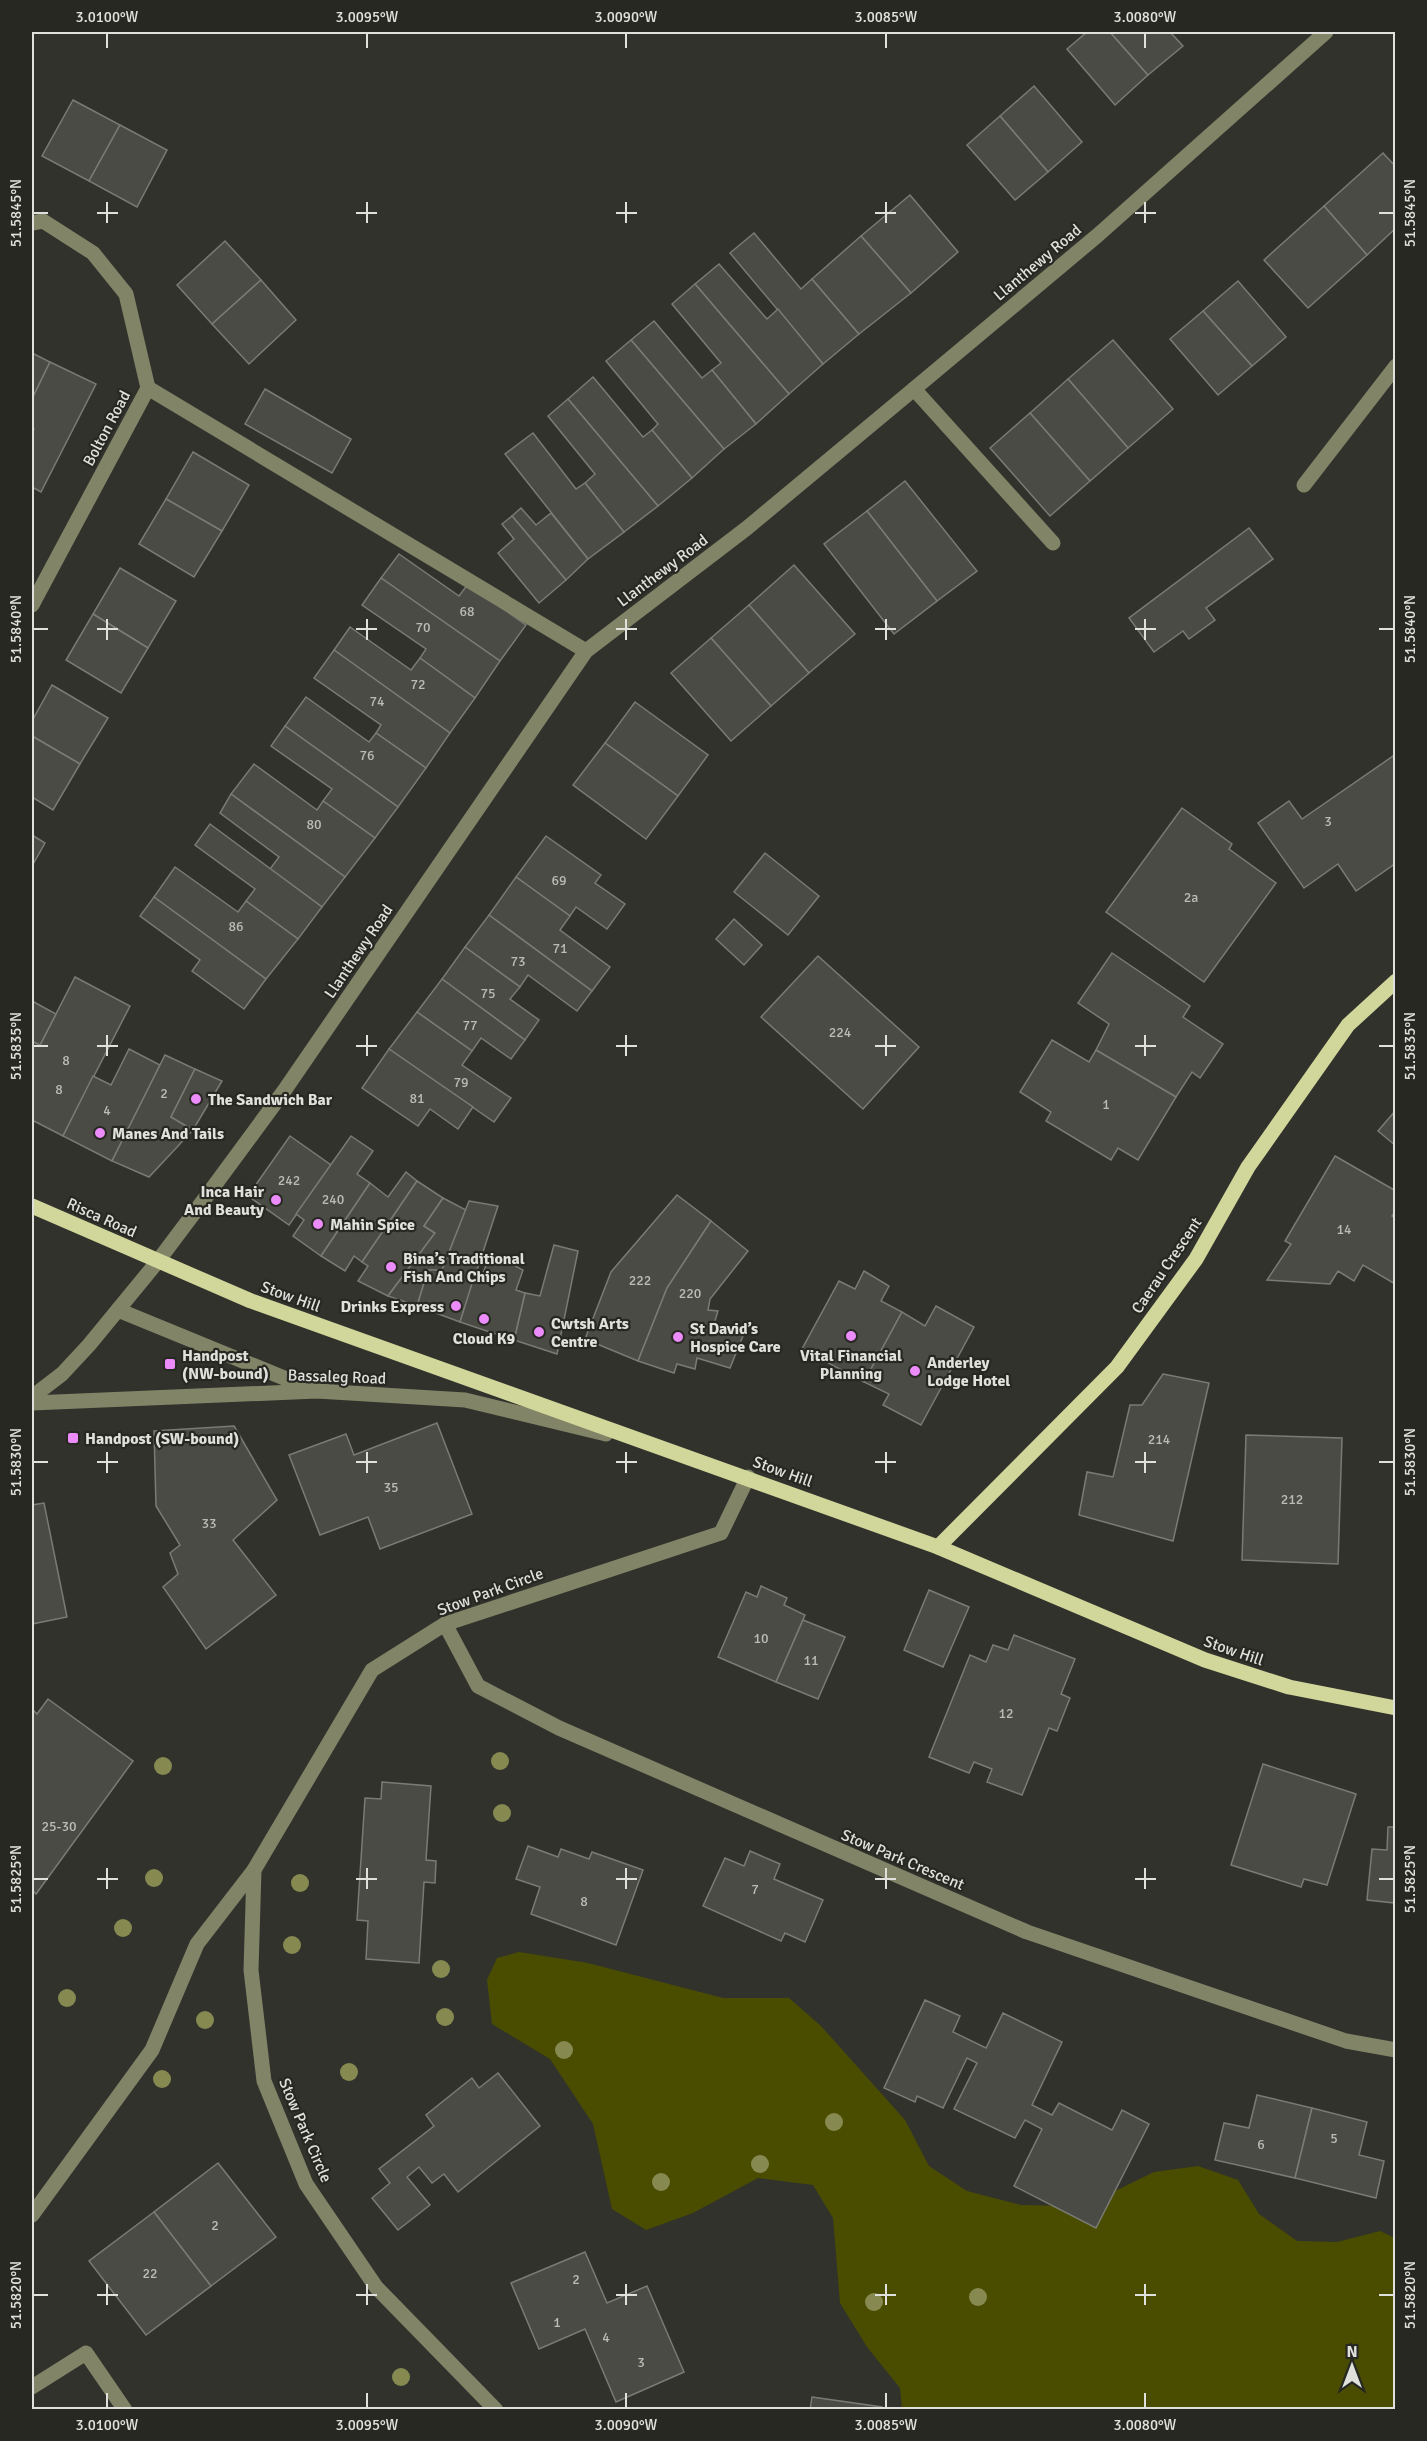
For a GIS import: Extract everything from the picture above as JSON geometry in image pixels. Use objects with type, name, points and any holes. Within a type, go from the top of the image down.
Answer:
[{"type":"main road","name":"Caerau Crescent","points":[[938,1547],[1117,1367],[1196,1259],[1248,1167],[1347,1025],[1395,981]]},
{"type":"main road","name":"Risca Road","points":[[32,1206],[158,1261]]},
{"type":"main road","name":"Stow Hill","points":[[158,1261],[251,1300],[938,1547],[1205,1660],[1289,1687],[1395,1708]]},
{"type":"street","name":"Llanthewy Road","points":[[158,1261],[284,1091],[586,651],[747,528],[914,389],[1098,235],[1326,32]]},
{"type":"street","name":"Bolton Road","points":[[32,605],[148,388],[126,294],[93,253],[37,222]]},
{"type":"street","points":[[1304,485],[1395,366]]},
{"type":"street","points":[[148,388],[586,651]]},
{"type":"street","points":[[914,389],[1053,543]]},
{"type":"street","points":[[32,1398],[62,1374],[158,1261]]},
{"type":"street","points":[[118,1310],[316,1391]]},
{"type":"street","name":"Bassaleg Road","points":[[32,1403],[316,1391],[465,1401],[638,1441]]},
{"type":"street","name":"Stow Park Circle","points":[[32,2215],[152,2050],[197,1944],[254,1870],[372,1670],[445,1624],[721,1533],[748,1477]]},
{"type":"street","name":"Stow Park Crescent","points":[[445,1624],[478,1686],[559,1728],[1027,1932],[1346,2041],[1395,2050]]},
{"type":"street","name":"Stow Park Circle","points":[[254,1870],[251,1970],[264,2081],[306,2184],[376,2287],[496,2409]]},
{"type":"street","points":[[32,2387],[86,2353],[124,2409]]},
{"type":"shaded area","points":[[519,1952],[588,1963],[723,1998],[789,1998],[821,2026],[905,2120],[929,2166],[967,2191],[1021,2205],[1070,2206],[1111,2193],[1154,2172],[1198,2166],[1238,2180],[1259,2214],[1297,2241],[1337,2242],[1380,2231],[1395,2238],[1395,2409],[902,2409],[900,2388],[867,2347],[840,2303],[833,2218],[813,2185],[758,2178],[693,2213],[646,2230],[612,2209],[593,2124],[550,2059],[492,2024],[487,1980],[497,1958]]},
{"type":"building","points":[[1087,32],[1110,32],[1148,75],[1115,105],[1067,49]]},
{"type":"building","points":[[1110,32],[1170,32],[1183,46],[1148,75]]},
{"type":"building","points":[[1034,86],[1082,142],[1048,172],[1000,116]]},
{"type":"building","points":[[73,100],[120,125],[89,181],[42,156]]},
{"type":"building","points":[[1000,116],[1048,172],[1015,200],[967,145]]},
{"type":"building","points":[[120,125],[167,150],[137,207],[89,181]]},
{"type":"building","points":[[1383,153],[1396,167],[1396,228],[1367,255],[1324,206]]},
{"type":"building","points":[[910,195],[958,252],[911,293],[861,236]]},
{"type":"building","points":[[1324,206],[1367,255],[1308,308],[1264,260]]},
{"type":"building","points":[[754,233],[801,289],[812,279],[859,334],[823,364],[730,253]]},
{"type":"building","points":[[861,236],[911,293],[859,334],[812,279]]},
{"type":"building","points":[[225,241],[261,280],[212,324],[177,285]]},
{"type":"building","points":[[719,264],[767,319],[778,309],[823,364],[789,394],[695,284]]},
{"type":"building","points":[[261,280],[296,320],[249,364],[212,324]]},
{"type":"building","points":[[1238,281],[1286,337],[1252,366],[1203,311]]},
{"type":"building","points":[[695,284],[789,394],[756,424],[712,370],[721,363],[672,304]]},
{"type":"building","points":[[1203,311],[1252,366],[1218,395],[1170,339]]},
{"type":"building","points":[[654,321],[702,378],[712,370],[756,424],[724,449],[631,340]]},
{"type":"building","points":[[631,340],[724,449],[692,478],[652,430],[658,424],[606,361]]},
{"type":"building","points":[[1113,340],[1173,409],[1128,448],[1068,379]]},
{"type":"building","points":[[32,353],[50,362],[32,399]]},
{"type":"building","points":[[50,362],[96,384],[41,492],[32,487],[34,429],[32,428],[32,399]]},
{"type":"building","points":[[593,377],[643,437],[652,430],[692,478],[658,506],[568,399]]},
{"type":"building","points":[[1068,379],[1128,448],[1090,481],[1030,413]]},
{"type":"building","points":[[265,389],[351,439],[332,473],[245,424]]},
{"type":"building","points":[[568,399],[658,506],[624,532],[585,483],[595,474],[548,416]]},
{"type":"building","points":[[1030,413],[1090,481],[1050,516],[990,448]]},
{"type":"building","points":[[533,433],[576,489],[585,483],[624,532],[588,559],[505,454]]},
{"type":"building","points":[[193,452],[249,485],[222,531],[166,499]]},
{"type":"building","points":[[905,481],[977,571],[937,601],[867,511]]},
{"type":"building","points":[[166,499],[222,531],[194,577],[139,544]]},
{"type":"building","points":[[521,508],[536,525],[551,513],[588,559],[566,580],[512,516]]},
{"type":"building","points":[[867,511],[937,601],[894,634],[824,544]]},
{"type":"building","points":[[512,516],[566,580],[539,603],[498,553],[514,539],[502,524]]},
{"type":"building","points":[[1249,528],[1273,559],[1206,608],[1215,620],[1189,639],[1183,631],[1154,652],[1129,618]]},
{"type":"building","points":[[399,554],[459,596],[468,584],[526,625],[500,661],[381,578]]},
{"type":"building","points":[[794,565],[855,634],[809,673],[749,605]]},
{"type":"building","points":[[120,568],[176,601],[148,648],[93,614]]},
{"type":"building","points":[[381,578],[500,661],[475,698],[420,658],[426,649],[362,605]]},
{"type":"building","points":[[749,605],[809,673],[771,706],[711,638]]},
{"type":"building","points":[[93,614],[148,648],[121,693],[66,660]]},
{"type":"building","points":[[350,627],[411,670],[420,658],[475,698],[450,733],[334,650]]},
{"type":"building","points":[[711,638],[771,706],[731,741],[671,673]]},
{"type":"building","points":[[334,650],[450,733],[426,768],[376,733],[381,725],[314,678]]},
{"type":"building","points":[[52,685],[108,718],[80,764],[32,736],[32,721]]},
{"type":"building","points":[[306,697],[369,742],[376,733],[426,768],[398,807],[285,726]]},
{"type":"building","points":[[635,702],[708,755],[678,796],[605,743]]},
{"type":"building","points":[[285,726],[398,807],[375,838],[323,801],[332,789],[271,746]]},
{"type":"building","points":[[32,736],[80,764],[53,810],[32,797]]},
{"type":"building","points":[[605,743],[678,796],[646,839],[573,785]]},
{"type":"building","points":[[1396,754],[1396,863],[1356,891],[1338,864],[1304,888],[1258,823],[1289,801],[1302,819]]},
{"type":"building","points":[[254,764],[317,810],[323,801],[375,838],[345,877],[231,794]]},
{"type":"building","points":[[231,794],[345,877],[322,907],[270,869],[279,857],[220,813]]},
{"type":"building","points":[[1182,808],[1232,844],[1229,849],[1276,883],[1204,982],[1106,912]]},
{"type":"building","points":[[210,824],[322,907],[298,939],[246,901],[255,889],[195,845]]},
{"type":"building","points":[[32,835],[45,843],[32,866]]},
{"type":"building","points":[[546,836],[601,875],[595,883],[625,904],[607,929],[576,907],[570,916],[516,877]]},
{"type":"building","points":[[765,853],[819,896],[788,935],[734,892]]},
{"type":"building","points":[[175,867],[238,912],[246,901],[298,939],[266,979],[154,897]]},
{"type":"building","points":[[516,877],[570,916],[560,930],[610,967],[592,991],[489,915]]},
{"type":"building","points":[[154,897],[266,979],[244,1009],[192,971],[200,960],[140,916]]},
{"type":"building","points":[[489,915],[592,991],[577,1011],[528,975],[520,987],[465,947]]},
{"type":"building","points":[[734,919],[762,945],[744,965],[716,939]]},
{"type":"building","points":[[465,947],[520,987],[510,999],[539,1020],[525,1040],[442,979]]},
{"type":"building","points":[[1112,953],[1190,1006],[1183,1017],[1223,1044],[1200,1078],[1192,1072],[1176,1097],[1096,1050],[1109,1024],[1078,1003]]},
{"type":"building","points":[[818,956],[919,1047],[863,1109],[761,1017]]},
{"type":"building","points":[[75,977],[130,1006],[63,1136],[32,1120],[32,1041],[40,1045]]},
{"type":"building","points":[[442,979],[525,1040],[511,1059],[481,1038],[472,1051],[417,1012]]},
{"type":"building","points":[[32,1001],[56,1014],[40,1045],[32,1041]]},
{"type":"building","points":[[417,1012],[472,1051],[462,1065],[511,1098],[494,1122],[389,1049]]},
{"type":"building","points":[[1052,1040],[1089,1062],[1096,1050],[1176,1097],[1138,1160],[1118,1148],[1111,1160],[1046,1121],[1051,1112],[1020,1092]]},
{"type":"building","points":[[129,1049],[160,1065],[112,1161],[63,1136],[93,1076],[111,1085]]},
{"type":"building","points":[[389,1049],[473,1107],[458,1129],[430,1109],[418,1126],[362,1088]]},
{"type":"building","points":[[165,1055],[195,1069],[171,1117],[193,1130],[149,1177],[112,1161]]},
{"type":"building","points":[[195,1069],[222,1081],[193,1130],[171,1117]]},
{"type":"building","points":[[1396,1110],[1396,1146],[1378,1131]]},
{"type":"building","points":[[290,1136],[331,1165],[289,1225],[248,1196]]},
{"type":"building","points":[[351,1136],[373,1151],[357,1174],[370,1183],[321,1256],[293,1236],[304,1220],[296,1214]]},
{"type":"building","points":[[1335,1156],[1396,1191],[1396,1210],[1392,1216],[1396,1218],[1395,1284],[1363,1265],[1354,1281],[1338,1271],[1330,1284],[1267,1280],[1291,1244],[1285,1241]]},
{"type":"building","points":[[406,1172],[417,1181],[362,1262],[354,1256],[345,1271],[321,1256],[370,1183],[388,1197]]},
{"type":"building","points":[[417,1181],[443,1198],[424,1226],[435,1233],[388,1296],[358,1281],[368,1266],[362,1262]]},
{"type":"building","points":[[677,1195],[711,1221],[667,1288],[638,1361],[585,1339],[611,1272]]},
{"type":"building","points":[[443,1198],[466,1210],[442,1270],[428,1270],[417,1306],[388,1296],[435,1233],[424,1226]]},
{"type":"building","points":[[469,1201],[498,1206],[460,1322],[417,1306],[428,1270],[442,1270]]},
{"type":"building","points":[[711,1221],[748,1251],[710,1299],[708,1310],[718,1311],[714,1324],[743,1336],[730,1368],[697,1358],[695,1369],[677,1364],[674,1373],[638,1361],[667,1288]]},
{"type":"building","points":[[554,1245],[578,1251],[557,1354],[514,1340],[525,1293],[540,1296]]},
{"type":"building","points":[[491,1253],[523,1270],[516,1290],[525,1293],[514,1340],[460,1322],[474,1277],[481,1278]]},
{"type":"building","points":[[864,1271],[889,1286],[881,1301],[902,1312],[864,1382],[802,1349],[839,1281],[855,1289]]},
{"type":"building","points":[[936,1306],[974,1327],[921,1425],[883,1405],[889,1394],[864,1382],[902,1312],[925,1326]]},
{"type":"building","points":[[1163,1374],[1209,1383],[1173,1541],[1079,1515],[1087,1472],[1113,1477],[1130,1405],[1142,1405]]},
{"type":"building","points":[[437,1423],[472,1514],[380,1549],[368,1517],[320,1535],[289,1455],[346,1434],[354,1455]]},
{"type":"building","points":[[234,1426],[277,1500],[233,1540],[276,1595],[206,1649],[163,1587],[178,1574],[170,1553],[180,1545],[156,1506],[154,1431]]},
{"type":"building","points":[[1246,1435],[1342,1438],[1338,1564],[1242,1560]]},
{"type":"building","points":[[44,1503],[67,1617],[32,1624],[32,1505]]},
{"type":"building","points":[[761,1586],[787,1598],[784,1605],[805,1615],[776,1682],[718,1657],[746,1592],[757,1597]]},
{"type":"building","points":[[929,1590],[969,1607],[943,1667],[904,1650]]},
{"type":"building","points":[[803,1620],[845,1637],[818,1699],[776,1682]]},
{"type":"building","points":[[1014,1635],[1075,1659],[1061,1694],[1070,1698],[1057,1731],[1049,1728],[1022,1795],[987,1782],[992,1769],[974,1762],[969,1773],[929,1757],[970,1655],[986,1662],[993,1645],[1008,1650]]},
{"type":"building","points":[[48,1699],[133,1761],[36,1894],[32,1890],[32,1709],[37,1714]]},
{"type":"building","points":[[1263,1764],[1356,1794],[1327,1885],[1304,1879],[1301,1887],[1231,1865]]},
{"type":"building","points":[[382,1782],[431,1786],[426,1860],[436,1861],[435,1883],[424,1882],[419,1963],[366,1959],[368,1921],[357,1920],[365,1798],[381,1799]]},
{"type":"building","points":[[1388,1827],[1396,1827],[1396,1909],[1394,1903],[1367,1900],[1372,1849],[1387,1850]]},
{"type":"building","points":[[528,1846],[558,1857],[561,1849],[589,1859],[592,1852],[643,1870],[616,1945],[531,1914],[540,1887],[516,1879]]},
{"type":"building","points":[[750,1851],[780,1864],[774,1879],[823,1900],[805,1942],[785,1933],[781,1941],[703,1906],[725,1858],[744,1866]]},
{"type":"building","points":[[925,2000],[960,2016],[953,2032],[986,2048],[1003,2013],[1062,2042],[1032,2105],[1052,2115],[1059,2103],[1112,2130],[1122,2110],[1149,2124],[1096,2228],[1014,2186],[1042,2129],[1025,2120],[1015,2138],[954,2109],[977,2063],[967,2058],[943,2108],[917,2096],[915,2102],[884,2088]]},
{"type":"building","points":[[498,2073],[540,2126],[458,2192],[444,2174],[432,2183],[419,2167],[407,2177],[430,2205],[398,2230],[372,2198],[390,2183],[379,2169],[434,2126],[426,2115],[472,2078],[479,2088]]},
{"type":"building","points":[[1257,2095],[1312,2108],[1295,2178],[1215,2160],[1224,2123],[1249,2128]]},
{"type":"building","points":[[1312,2108],[1367,2122],[1359,2155],[1384,2161],[1376,2198],[1295,2178]]},
{"type":"building","points":[[218,2163],[276,2237],[211,2286],[154,2212]]},
{"type":"building","points":[[154,2212],[211,2286],[146,2335],[89,2261]]},
{"type":"building","points":[[585,2252],[607,2303],[647,2286],[684,2372],[616,2402],[585,2329],[539,2349],[511,2283]]},
{"type":"building","points":[[812,2397],[882,2407],[882,2410],[810,2410]]},
{"type":"place","name":"The Sandwich Bar","points":[[196,1099]]},
{"type":"place","name":"Manes And Tails","points":[[100,1133]]},
{"type":"place","name":"Inca Hair And Beauty","points":[[276,1200]]},
{"type":"place","name":"Mahin Spice","points":[[318,1224]]},
{"type":"place","name":"Bina’s Traditional Fish And Chips","points":[[391,1267]]},
{"type":"place","name":"Drinks Express","points":[[456,1306]]},
{"type":"place","name":"Cloud K9","points":[[484,1319]]},
{"type":"place","name":"Cwtsh Arts Centre","points":[[539,1332]]},
{"type":"place","name":"Vital Financial Planning","points":[[851,1336]]},
{"type":"place","name":"St David’s Hospice Care","points":[[678,1337]]},
{"type":"place","name":"Handpost (NW-bound)","points":[[170,1364]]},
{"type":"place","name":"Anderley Lodge Hotel","points":[[915,1371]]},
{"type":"place","name":"Handpost (SW-bound)","points":[[73,1438]]}]
